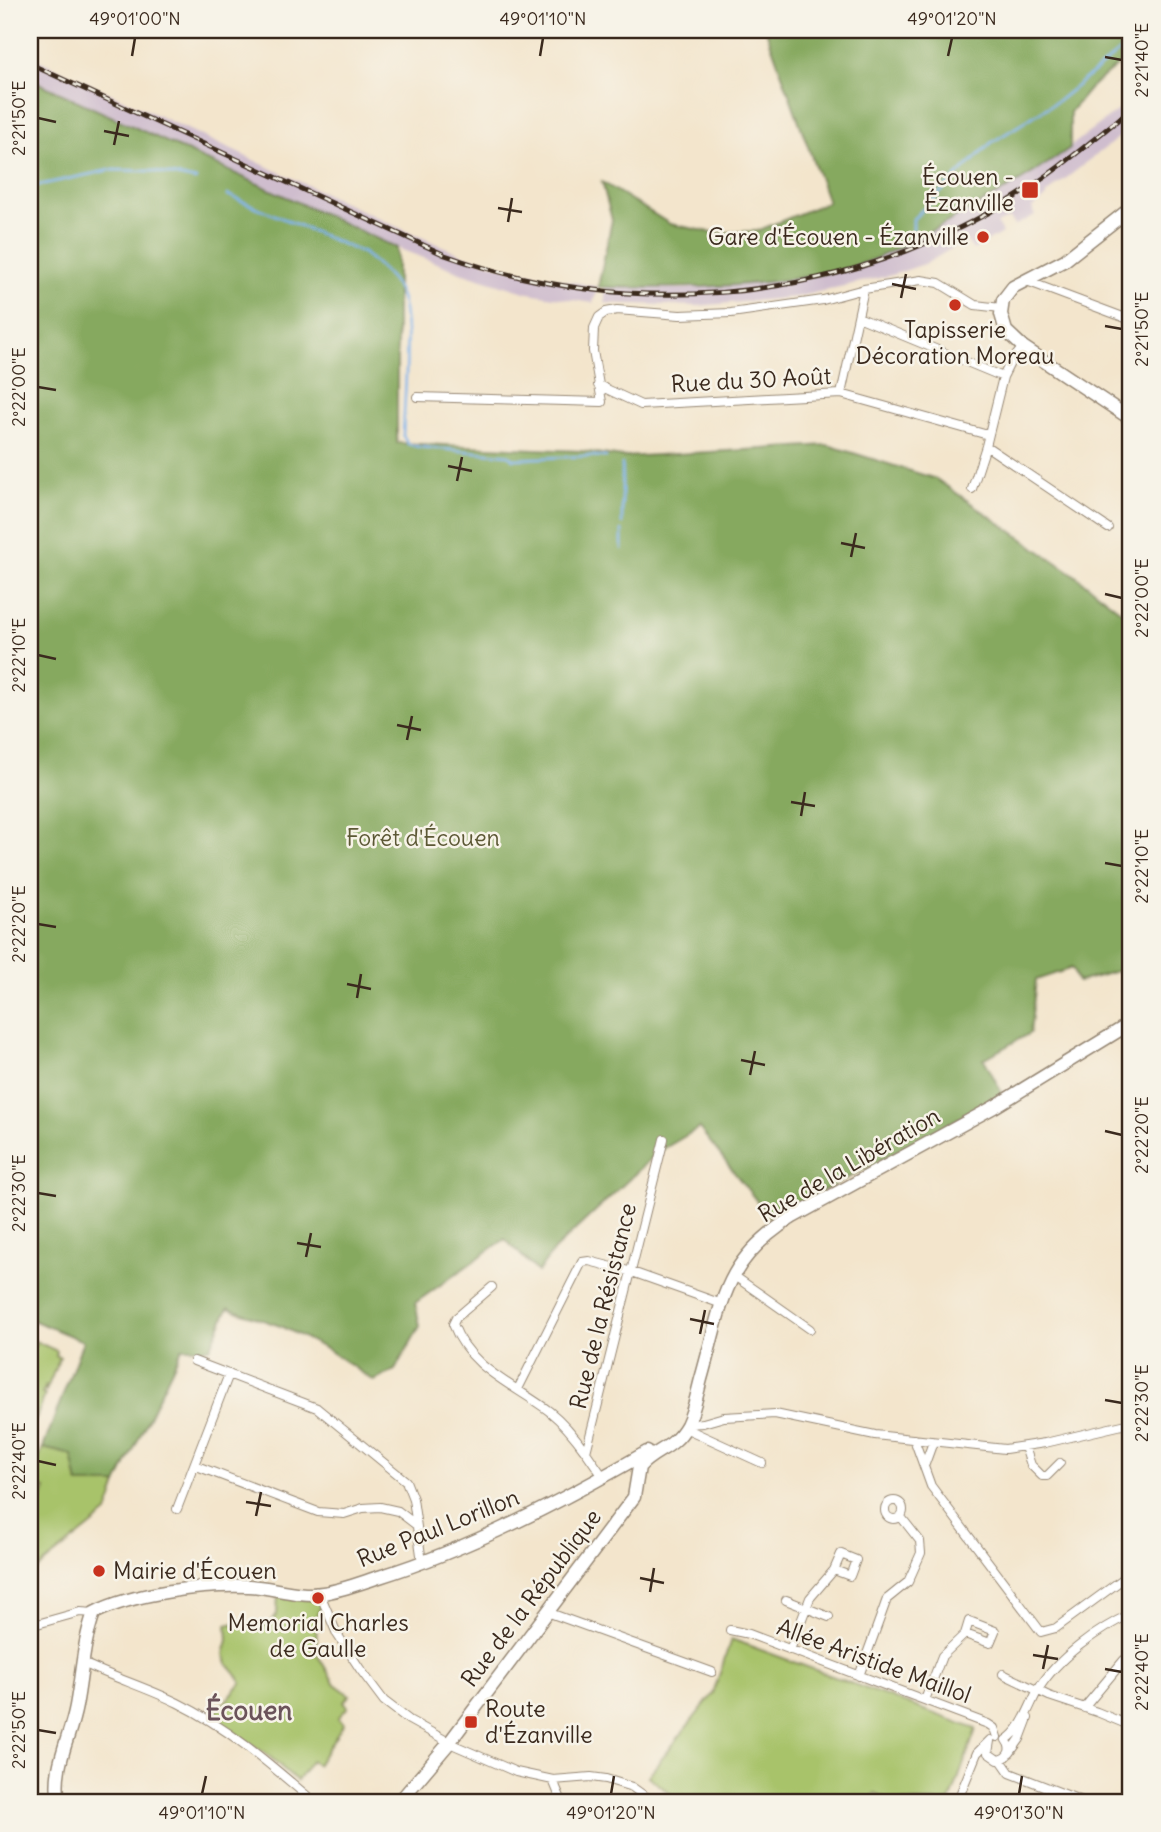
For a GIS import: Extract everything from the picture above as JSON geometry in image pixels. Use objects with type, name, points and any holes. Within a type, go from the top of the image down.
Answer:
[{"type":"main road","points":[[1131,208],[1065,260],[1024,280],[1007,292],[1001,308],[1006,331],[1023,347],[1131,419]]},
{"type":"main road","name":"Rue de la Libération","points":[[686,1426],[722,1304],[733,1275],[752,1248],[784,1223],[994,1107],[1131,1023]]},
{"type":"main road","points":[[637,1475],[642,1463],[670,1446],[686,1426]]},
{"type":"main road","name":"Rue Paul Lorillon","points":[[94,1613],[110,1604],[198,1588],[225,1586],[320,1594],[422,1562],[459,1548],[604,1478],[686,1426]]},
{"type":"main road","name":"Rue de la République","points":[[399,1802],[449,1743],[634,1497],[638,1487],[637,1475]]},
{"type":"main road","points":[[59,1802],[56,1779],[73,1722],[88,1630],[94,1613]]},
{"type":"street","points":[[417,397],[602,402],[593,339],[596,322],[602,314],[617,310],[680,315],[731,313],[823,300],[864,289],[921,280],[939,283],[975,305],[1001,308]]},
{"type":"street","points":[[1024,280],[1131,320]]},
{"type":"street","points":[[841,394],[864,289]]},
{"type":"street","points":[[858,317],[1003,377]]},
{"type":"street","points":[[972,489],[1003,377],[1023,347]]},
{"type":"street","name":"Rue du 30 Août","points":[[598,385],[641,405],[841,394],[988,435]]},
{"type":"street","points":[[986,446],[1108,528]]},
{"type":"street","name":"Rue de la Résistance","points":[[586,1452],[664,1139]]},
{"type":"street","points":[[518,1389],[582,1262],[589,1261],[632,1272],[722,1304]]},
{"type":"street","points":[[733,1275],[810,1329]]},
{"type":"street","points":[[492,1287],[461,1312],[453,1324],[459,1341],[473,1359],[552,1413],[586,1452],[604,1478]]},
{"type":"street","points":[[194,1361],[317,1408],[406,1481],[413,1499],[422,1562]]},
{"type":"street","points":[[177,1509],[229,1374]]},
{"type":"street","points":[[686,1426],[724,1418],[775,1414],[875,1435],[995,1448],[1025,1447],[1131,1423]]},
{"type":"street","points":[[686,1426],[762,1463]]},
{"type":"street","points":[[914,1439],[931,1486],[1041,1632],[1056,1628],[1127,1576]]},
{"type":"street","points":[[924,1467],[933,1441]]},
{"type":"street","points":[[1025,1447],[1031,1465],[1042,1476],[1047,1476],[1060,1463]]},
{"type":"street","points":[[194,1465],[318,1512],[344,1514],[363,1508],[380,1507],[398,1511],[415,1524]]},
{"type":"street","points":[[621,1468],[637,1475]]},
{"type":"street","points":[[859,1676],[887,1599],[908,1582],[921,1553],[920,1541],[901,1517]]},
{"type":"street","points":[[790,1650],[815,1591],[834,1570]]},
{"type":"street","points":[[320,1594],[337,1634],[384,1701],[409,1720],[449,1743],[516,1772],[553,1780],[591,1777],[606,1779],[632,1787],[653,1802]]},
{"type":"street","points":[[786,1600],[829,1617]]},
{"type":"street","points":[[30,1626],[80,1612],[94,1613]]},
{"type":"street","points":[[547,1612],[712,1672]]},
{"type":"street","points":[[1001,1758],[1010,1749],[1006,1740],[1016,1732],[1038,1690],[1051,1672],[1077,1648],[1131,1614]]},
{"type":"street","name":"Allée Aristide Maillol","points":[[730,1630],[748,1634],[988,1724],[994,1728],[994,1739],[1006,1740]]},
{"type":"street","points":[[925,1700],[942,1656],[965,1634]]},
{"type":"street","points":[[1084,1708],[1125,1660],[1131,1658]]},
{"type":"street","points":[[83,1664],[194,1711],[260,1755],[314,1802]]},
{"type":"street","points":[[1003,1674],[1049,1696],[1131,1726]]},
{"type":"street","points":[[962,1802],[977,1766],[983,1760],[1001,1758],[1020,1739],[1032,1702]]},
{"type":"street","points":[[994,1739],[987,1748],[1001,1758],[1010,1773],[1085,1802]]},
{"type":"street","points":[[957,1802],[977,1753],[994,1739]]},
{"type":"street","points":[[553,1780],[562,1802]]},
{"type":"shaded area","points":[[30,56],[395,226],[461,254],[509,269],[598,287],[593,303],[528,293],[463,273],[397,248],[30,78]]},
{"type":"shaded area","points":[[1131,100],[1131,128],[1046,194],[1047,197],[1032,208],[1035,215],[1014,226],[1010,218],[997,224],[1002,233],[973,250],[966,240],[927,263],[892,275],[796,297],[697,306],[605,303],[605,287],[681,289],[748,285],[838,270],[937,228],[983,204],[1049,163]]},
{"type":"green space","points":[[766,30],[1131,30],[1131,54],[1090,88],[1070,112],[1070,148],[989,199],[876,258],[850,268],[777,281],[688,287],[598,287],[612,220],[602,182],[670,224],[715,233],[757,231],[828,202]]},
{"type":"green space","name":"Forêt d'Écouen","points":[[30,79],[397,248],[397,443],[581,451],[623,457],[828,445],[936,479],[1072,573],[1131,619],[1131,967],[1078,982],[1072,968],[1036,980],[1030,1033],[984,1059],[1003,1095],[771,1219],[699,1128],[658,1152],[554,1250],[538,1272],[505,1239],[415,1303],[420,1326],[395,1370],[374,1381],[330,1351],[283,1327],[228,1308],[210,1348],[182,1348],[117,1484],[78,1484],[72,1455],[43,1448],[83,1341],[30,1319]]},
{"type":"green space","points":[[35,1341],[57,1351],[56,1356],[60,1357],[46,1391],[46,1385],[42,1394],[45,1395],[30,1428],[30,1350],[36,1345],[30,1349],[30,1345]]},
{"type":"green space","points":[[43,1448],[72,1455],[78,1484],[117,1484],[107,1513],[30,1575],[30,1530],[46,1489],[30,1483],[30,1457],[38,1460]]},
{"type":"green space","points":[[278,1593],[311,1593],[323,1602],[316,1617],[317,1654],[335,1684],[350,1695],[344,1701],[348,1707],[338,1718],[344,1723],[317,1765],[311,1761],[297,1781],[270,1757],[212,1717],[242,1682],[227,1663],[224,1654],[228,1640],[227,1625],[243,1621],[250,1626],[269,1625],[277,1614]]},
{"type":"green space","points":[[731,1639],[976,1729],[950,1802],[893,1802],[875,1793],[868,1802],[811,1802],[802,1796],[796,1802],[666,1802],[672,1795],[648,1776],[713,1694]]},
{"type":"waterway","points":[[913,229],[913,219],[991,143],[1059,100],[1131,42]]},
{"type":"waterway","points":[[30,187],[110,170],[151,171],[196,180]]},
{"type":"waterway","points":[[228,195],[363,253],[394,282],[404,308],[406,325],[403,436],[408,444],[509,455],[513,459],[606,457]]},
{"type":"waterway","points":[[622,464],[622,524]]},
{"type":"waterway","points":[[622,531],[622,549]]},
{"type":"railway","points":[[30,64],[445,255],[513,275],[582,288],[652,294],[722,292],[791,283],[859,267],[926,243],[990,212],[1027,189],[1063,164],[1131,109]]},
{"type":"place","name":"Écouen - Ézanville","points":[[1030,190]]},
{"type":"place","name":"Gare d'Écouen - Ézanville","points":[[983,237]]},
{"type":"place","name":"Tapisserie Décoration Moreau","points":[[955,305]]},
{"type":"place","name":"Mairie d'Écouen","points":[[99,1571]]},
{"type":"place","name":"Memorial Charles de Gaulle","points":[[318,1598]]},
{"type":"place","name":"Route d'Ézanville","points":[[471,1722]]},
{"type":"district","name":"Écouen","points":[[249,1711]]}]
